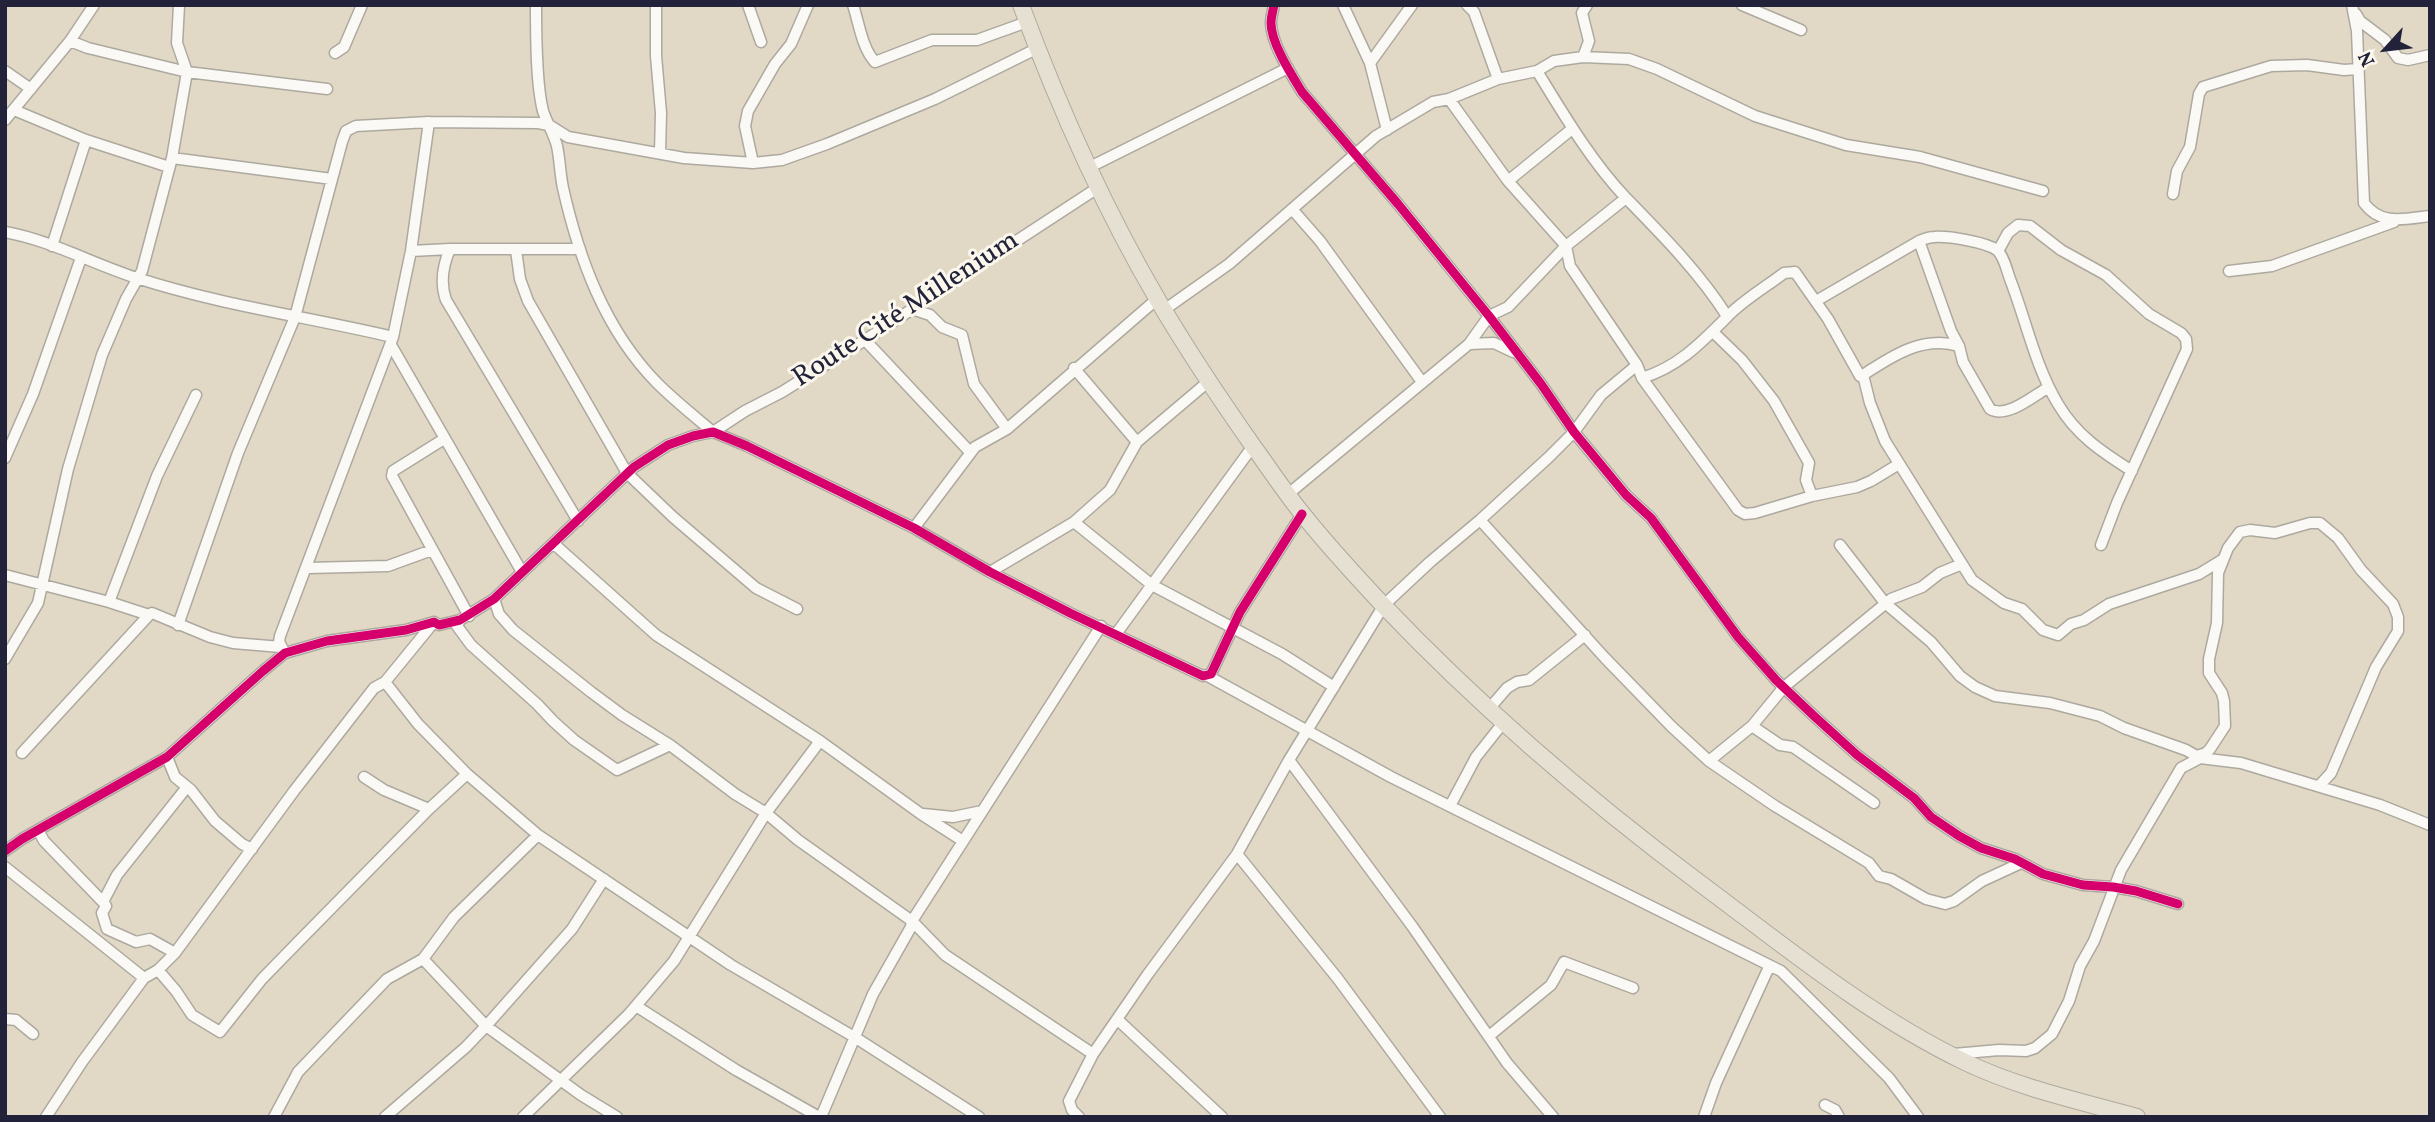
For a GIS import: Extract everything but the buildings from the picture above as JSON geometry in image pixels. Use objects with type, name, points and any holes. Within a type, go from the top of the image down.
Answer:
[{"type":"highway","points":[[1021,5],[1099,187],[1160,305],[1287,495],[1348,569],[1412,636],[1488,710],[1598,804],[1795,956],[1893,1023],[1969,1064],[2053,1094],[2137,1117]]},
{"type":"street","points":[[5,120],[70,41],[94,5]]},
{"type":"street","points":[[5,659],[38,603],[68,469],[102,355],[138,278],[171,163],[187,72],[177,43],[179,5]]},
{"type":"street","points":[[335,53],[344,47],[362,5]]},
{"type":"street","points":[[536,5],[541,99],[557,144],[564,191],[580,249],[595,290],[625,344],[656,382],[713,432],[914,528],[990,572],[1070,613],[1206,675],[1391,777],[1781,971],[1889,1078],[1918,1117]]},
{"type":"street","points":[[656,5],[656,56],[662,113],[660,153]]},
{"type":"street","points":[[748,5],[761,42]]},
{"type":"street","points":[[753,163],[746,126],[748,111],[775,64],[791,44],[808,5]]},
{"type":"street","points":[[853,5],[862,36],[875,62],[932,40],[977,40],[1027,22]]},
{"type":"street","points":[[1273,5],[1272,31],[1288,68],[1310,102],[1489,316],[1574,432],[1626,495],[1651,518],[1738,637],[1784,687],[1857,755],[1914,798],[1931,817],[1949,831],[2032,870],[2072,883],[2096,888],[2113,887],[2178,904]]},
{"type":"street","points":[[1343,5],[1370,63],[1387,130]]},
{"type":"street","points":[[1370,63],[1412,5]]},
{"type":"street","points":[[1467,5],[1474,12],[1498,79]]},
{"type":"street","points":[[1583,57],[1589,41],[1582,13],[1587,5]]},
{"type":"street","points":[[1742,5],[1801,30]]},
{"type":"street","points":[[2353,8],[2360,21],[2385,40],[2398,58],[2408,60],[2430,55]]},
{"type":"street","points":[[2353,8],[2364,203],[2376,215],[2395,221]]},
{"type":"street","points":[[70,41],[88,48],[187,72],[327,89]]},
{"type":"street","points":[[178,625],[238,453],[295,317],[342,142],[349,129],[356,125],[429,122],[538,122],[549,125],[568,137],[684,158],[753,163],[782,160],[935,99],[1038,48]]},
{"type":"street","points":[[914,528],[970,452],[986,439],[1007,429],[1074,368],[1160,305],[1229,264],[1355,153],[1433,102],[1449,99],[1498,79],[1537,71],[1554,61],[1615,57],[1642,62],[1755,116],[1846,145],[1920,157],[2043,191]]},
{"type":"street","points":[[2173,194],[2177,171],[2190,148],[2199,94],[2203,87],[2271,66],[2307,65],[2358,69]]},
{"type":"street","points":[[1090,167],[1288,68]]},
{"type":"street","points":[[5,71],[31,89]]},
{"type":"street","points":[[1537,71],[1572,129],[1626,198],[1693,269],[1727,316]]},
{"type":"street","points":[[1449,99],[1508,181],[1566,246],[1570,265],[1637,365],[1642,378],[1738,510],[1755,513],[1857,486],[1899,464]]},
{"type":"street","points":[[14,110],[86,140],[171,163],[332,179]]},
{"type":"street","points":[[283,650],[280,636],[392,341],[411,251],[429,122]]},
{"type":"street","points":[[1508,181],[1572,129]]},
{"type":"street","points":[[52,246],[86,140]]},
{"type":"street","name":"Route Cité Millenium","points":[[465,618],[494,599],[646,458],[693,436],[713,432],[782,392],[1099,187]]},
{"type":"street","points":[[1287,495],[1469,344],[1489,316],[1508,307],[1566,246],[1626,198]]},
{"type":"street","points":[[1292,209],[1320,241],[1422,382]]},
{"type":"street","points":[[2230,271],[2272,266],[2395,221],[2430,216]]},
{"type":"street","points":[[1998,251],[2008,233],[2018,225],[2030,226],[2061,250],[2112,279],[2149,314],[2179,331],[2186,339],[2187,349],[2101,545]]},
{"type":"street","points":[[5,232],[52,246],[138,278],[392,341],[444,439],[522,572]]},
{"type":"street","points":[[1816,301],[1919,240],[1935,236],[1968,241],[1998,251],[2049,387],[2067,418],[2090,443],[2132,471]]},
{"type":"street","points":[[1919,240],[1963,362],[1993,412],[2006,411],[2049,387]]},
{"type":"street","points":[[450,249],[442,281],[446,300],[578,521]]},
{"type":"street","points":[[411,251],[580,249]]},
{"type":"street","points":[[516,250],[520,278],[528,301],[627,473],[673,517],[756,588],[797,610]]},
{"type":"street","points":[[5,458],[33,394],[81,258]]},
{"type":"street","points":[[1642,378],[1672,366],[1713,332],[1727,316],[1784,273],[1790,272],[1798,274],[1860,376],[1916,346],[1945,342],[1959,346]]},
{"type":"street","points":[[912,309],[930,315],[943,327],[962,335],[974,384],[1007,429]]},
{"type":"street","points":[[1713,332],[1741,359],[1774,401],[1809,463],[1807,480],[1812,496]]},
{"type":"street","points":[[865,340],[970,452]]},
{"type":"street","points":[[1469,344],[1494,343],[1520,357]]},
{"type":"street","points":[[1079,1117],[1072,1110],[1069,1101],[1093,1055],[1148,974],[1237,854],[1289,760],[1384,605],[1574,432],[1601,395],[1637,365]]},
{"type":"street","points":[[1074,368],[1138,442]]},
{"type":"street","points":[[1863,375],[1878,424],[1899,464],[1962,564],[1980,587],[2004,603],[2022,609],[2043,630],[2058,635],[2070,624],[2084,620],[2109,604],[2199,575],[2222,560]]},
{"type":"street","points":[[990,572],[1074,522],[1110,490],[1138,442],[1209,381]]},
{"type":"street","points":[[109,602],[157,476],[196,395]]},
{"type":"street","points":[[444,439],[392,472],[465,618]]},
{"type":"street","points":[[1116,634],[1253,446]]},
{"type":"street","points":[[1206,675],[1211,674],[1240,612],[1302,514]]},
{"type":"street","points":[[1480,520],[1672,727],[1709,761],[1763,799],[1869,863],[1879,876],[1938,904],[1950,903],[1982,881],[2021,863]]},
{"type":"street","points":[[1074,522],[1152,585],[1282,654],[1334,687]]},
{"type":"street","points":[[1951,1054],[2026,1051],[2044,1042],[2052,1034],[2069,1001],[2080,966],[2094,941],[2113,887],[2159,803],[2181,768],[2210,749],[2224,726],[2222,693],[2208,668],[2217,623],[2218,573],[2236,535],[2244,530],[2275,533],[2310,523],[2320,523],[2338,538],[2396,611],[2398,631],[2376,667],[2330,773],[2319,786]]},
{"type":"street","points":[[553,543],[656,635],[820,741],[963,841]]},
{"type":"street","points":[[1840,545],[1885,603],[1931,642],[1960,676],[1986,693],[2009,699],[2050,703],[2094,714],[2199,757],[2241,763],[2380,805],[2430,825]]},
{"type":"street","points":[[308,568],[388,565],[432,550]]},
{"type":"street","points":[[1709,761],[1752,726],[1784,687],[1885,603],[1922,587],[1940,573],[1962,564]]},
{"type":"street","points":[[5,575],[149,615],[152,613],[193,632],[233,643],[283,650],[406,630],[434,622],[439,625],[465,618]]},
{"type":"street","points":[[2199,575],[2218,589]]},
{"type":"street","points":[[494,599],[499,614],[513,630],[622,715],[670,745],[735,794],[766,813],[798,840],[912,921],[945,955],[1093,1055]]},
{"type":"street","points":[[22,753],[149,615]]},
{"type":"street","points":[[465,618],[457,626],[481,654],[574,740],[617,770],[670,745]]},
{"type":"street","points":[[46,1117],[82,1062],[144,978],[158,970],[175,953],[374,688],[385,682],[434,622]]},
{"type":"street","points":[[636,1006],[736,1070],[820,1117],[873,994],[912,921],[1101,626]]},
{"type":"street","points":[[1488,710],[1507,688],[1517,682],[1529,680],[1585,635]]},
{"type":"street","points":[[5,851],[167,757],[283,650]]},
{"type":"street","points":[[385,682],[418,724],[467,775],[538,835],[732,965],[856,1038],[979,1117]]},
{"type":"street","points":[[1450,806],[1476,757],[1503,723]]},
{"type":"street","points":[[1752,726],[1780,745],[1793,747],[1874,803]]},
{"type":"street","points":[[523,1117],[636,1006],[674,961],[766,813],[820,741]]},
{"type":"street","points":[[167,757],[175,777],[187,787],[215,821],[252,849]]},
{"type":"street","points":[[1289,760],[1547,1115]]},
{"type":"street","points":[[158,970],[192,1015],[220,1032],[262,979],[429,809],[467,775]]},
{"type":"street","points":[[364,777],[384,790],[429,809]]},
{"type":"street","points":[[103,902],[117,875],[187,787]]},
{"type":"street","points":[[921,814],[953,817],[982,811]]},
{"type":"street","points":[[38,830],[44,841],[106,906],[102,913],[107,929],[136,942],[150,939],[175,953]]},
{"type":"street","points":[[274,1117],[298,1072],[387,979],[423,959],[454,917],[538,835]]},
{"type":"street","points":[[1237,854],[1338,979],[1440,1117]]},
{"type":"street","points":[[5,867],[144,978]]},
{"type":"street","points":[[385,1117],[466,1047],[486,1026],[572,929],[604,879]]},
{"type":"street","points":[[1781,971],[1795,956]]},
{"type":"street","points":[[423,959],[486,1026],[581,1095],[617,1117]]},
{"type":"street","points":[[1489,1036],[1545,992],[1564,962],[1633,988]]},
{"type":"street","points":[[1704,1117],[1716,1083],[1769,967]]},
{"type":"street","points":[[5,1019],[16,1020],[33,1034]]},
{"type":"street","points":[[1118,1020],[1222,1117]]},
{"type":"street","points":[[1825,1105],[1835,1110],[1839,1117]]},
{"type":"cycle path","points":[[1274,5],[1271,23],[1274,40],[1302,92],[1489,316],[1574,432],[1626,495],[1651,518],[1738,637],[1776,680],[1857,755],[1914,798],[1931,817],[1959,836],[1981,848],[2015,859],[2043,874],[2083,885],[2136,891],[2178,904]]},
{"type":"cycle path","points":[[5,851],[167,757],[285,653],[327,641],[460,620],[494,599],[634,467],[668,445],[693,436],[713,432],[747,446],[914,528],[990,572],[1070,613],[1203,676],[1211,674],[1240,612],[1302,514]]}]
